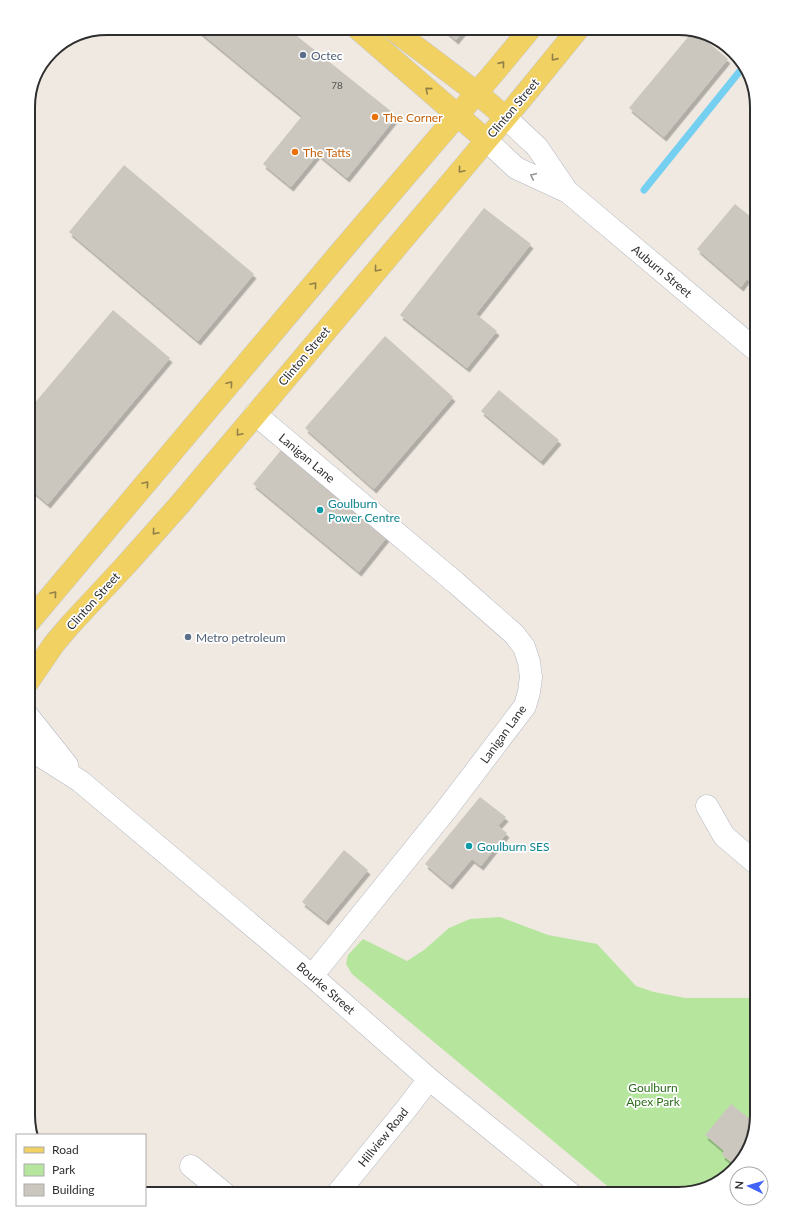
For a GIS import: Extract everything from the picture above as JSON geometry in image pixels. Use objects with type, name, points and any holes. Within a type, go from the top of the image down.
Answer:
[{"type":"main road","name":"Auburn Street","points":[[365,35],[486,140]]},
{"type":"main road","name":"Auburn Street","points":[[400,35],[505,117]]},
{"type":"main road","points":[[35,615],[525,35]]},
{"type":"main road","name":"Clinton Street","points":[[35,672],[54,644],[181,503],[572,35]]},
{"type":"street","name":"Auburn Street","points":[[505,117],[537,147],[568,192]]},
{"type":"street","name":"Auburn Street","points":[[486,140],[516,168],[568,192],[750,345]]},
{"type":"street","name":"Lanigan Lane","points":[[255,414],[456,583],[514,634],[524,647],[529,662],[529,692],[525,706],[446,810],[312,976]]},
{"type":"street","name":"Bourke Street","points":[[35,725],[80,781]]},
{"type":"street","name":"Bourke Street","points":[[35,753],[80,781],[312,976],[429,1079],[562,1187]]},
{"type":"street","points":[[707,806],[724,836],[750,858]]},
{"type":"street","name":"Hillview Road","points":[[343,1187],[429,1079]]},
{"type":"street","points":[[190,1166],[216,1187]]},
{"type":"green space","name":"Goulburn Apex Park","points":[[500,917],[548,935],[597,944],[636,986],[654,992],[685,998],[750,998],[750,1116],[748,1134],[743,1147],[732,1163],[718,1175],[697,1185],[678,1187],[609,1187],[352,974],[346,964],[348,955],[363,939],[407,961],[424,950],[449,928],[470,919]]},
{"type":"building","points":[[204,35],[296,35],[397,116],[347,178],[318,154],[291,187],[263,164],[302,116]]},
{"type":"building","points":[[450,35],[460,35],[456,40]]},
{"type":"building","points":[[689,36],[706,41],[728,59],[664,137],[629,108]]},
{"type":"building","points":[[124,165],[254,274],[198,341],[69,232]]},
{"type":"building","points":[[735,204],[750,216],[750,282],[747,279],[741,287],[697,249]]},
{"type":"building","points":[[484,208],[531,244],[476,314],[497,331],[467,368],[400,315]]},
{"type":"building","points":[[113,310],[170,358],[48,504],[35,493],[35,403]]},
{"type":"building","points":[[385,336],[453,397],[374,489],[305,428]]},
{"type":"building","points":[[499,390],[559,440],[541,461],[481,411]]},
{"type":"building","name":"Goulburn Power Centre","points":[[282,449],[387,537],[359,572],[253,484]]},
{"type":"building","name":"Goulburn SES","points":[[480,797],[506,817],[498,826],[507,833],[481,866],[472,859],[450,885],[425,864]]},
{"type":"building","points":[[344,850],[368,870],[326,921],[302,902]]},
{"type":"building","points":[[731,1104],[750,1119],[748,1134],[743,1147],[732,1163],[722,1155],[724,1151],[705,1135]]},
{"type":"waterway","points":[[644,190],[740,71]]},
{"type":"place","name":"Octec","points":[[303,55]]},
{"type":"place","name":"The Corner","points":[[375,117]]},
{"type":"place","name":"The Tatts","points":[[295,152]]},
{"type":"place","name":"Goulburn Power Centre","points":[[320,510]]},
{"type":"place","name":"Metro petroleum","points":[[188,637]]},
{"type":"place","name":"Goulburn SES","points":[[469,846]]}]
